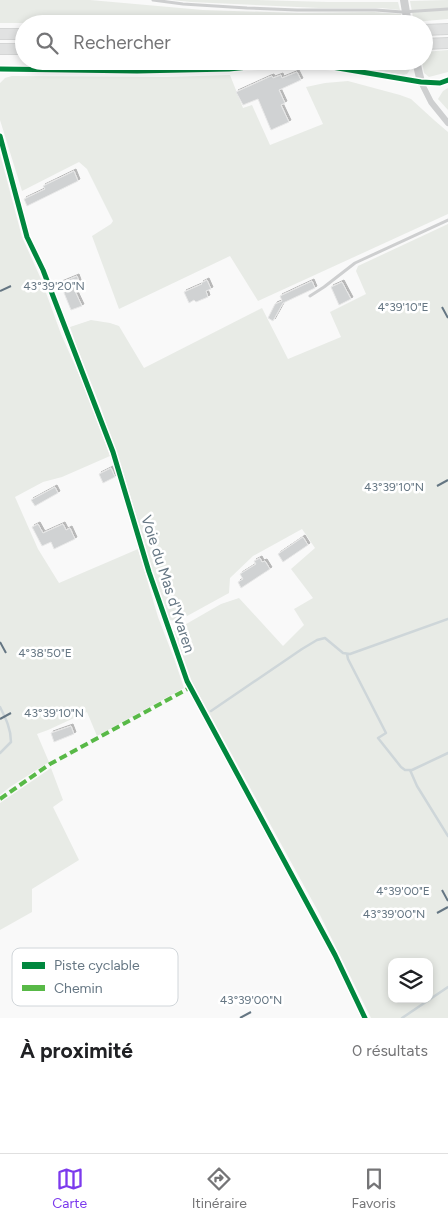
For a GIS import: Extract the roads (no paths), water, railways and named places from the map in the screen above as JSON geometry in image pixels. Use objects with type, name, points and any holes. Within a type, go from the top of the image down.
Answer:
[{"type":"highway","points":[[433,30],[448,29]]},
{"type":"highway","points":[[0,34],[15,34]]},
{"type":"highway","points":[[433,44],[448,43]]},
{"type":"highway","points":[[0,49],[15,49]]},
{"type":"street","points":[[404,0],[406,15]]},
{"type":"street","points":[[0,70],[183,70]]},
{"type":"street","points":[[349,70],[420,82],[448,80]]},
{"type":"street","points":[[417,70],[420,82],[431,102],[448,123]]},
{"type":"street","name":"Voie du Mas d'Yvaren","points":[[0,136],[27,237],[43,270],[114,452],[149,572],[188,681],[335,955],[365,1018]]},
{"type":"lane","points":[[153,0],[237,8],[289,10],[376,10],[402,12],[448,9]]},
{"type":"lane","points":[[310,296],[324,288],[354,263],[448,220]]},
{"type":"waterway","points":[[211,711],[317,640],[325,638],[343,653],[350,654],[448,619]]},
{"type":"waterway","points":[[347,654],[386,733],[378,738],[401,767],[405,770],[412,770],[448,753]]},
{"type":"waterway","points":[[0,707],[11,737],[11,742],[0,753]]},
{"type":"waterway","points":[[410,770],[417,786],[448,836]]},
{"type":"waterway","points":[[402,1018],[448,987]]}]
